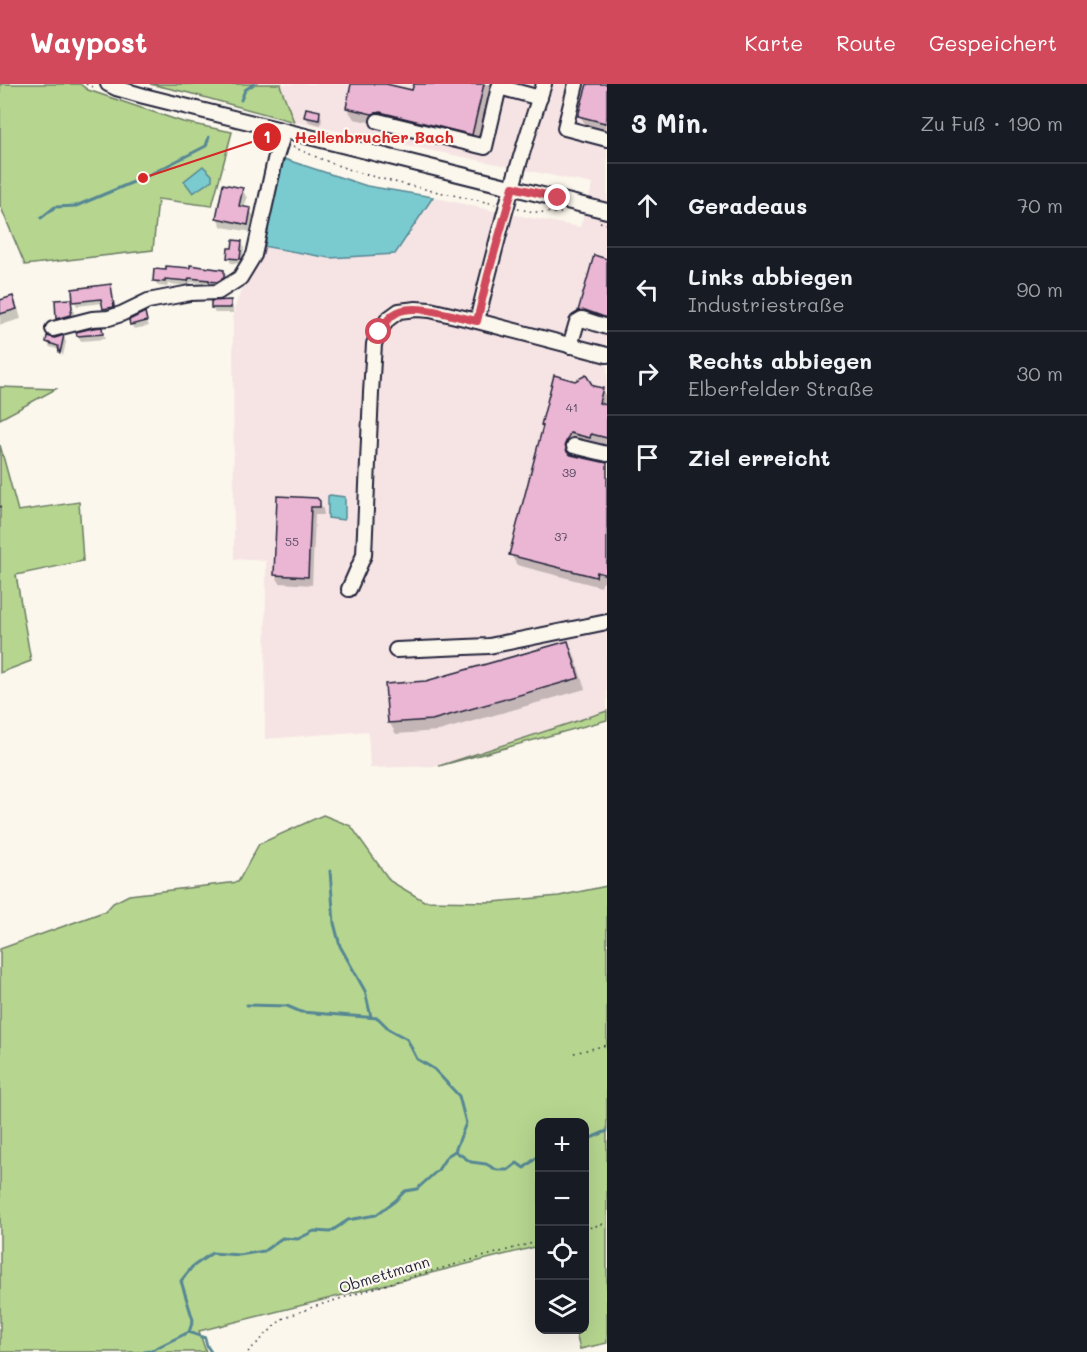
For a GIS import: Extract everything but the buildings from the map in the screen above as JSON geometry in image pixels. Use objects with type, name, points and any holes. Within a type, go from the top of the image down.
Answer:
[{"type":"street","points":[[108,84],[144,96],[284,132],[607,211]]},
{"type":"street","points":[[477,321],[488,275],[544,84]]},
{"type":"street","points":[[576,84],[565,128],[607,139]]},
{"type":"street","points":[[378,121],[485,147],[499,87],[540,98]]},
{"type":"street","points":[[54,329],[109,318],[148,301],[190,293],[218,292],[240,278],[254,255],[275,160],[284,132]]},
{"type":"street","points":[[349,589],[364,555],[374,344],[388,319],[399,311],[430,310],[607,355]]},
{"type":"street","points":[[570,346],[577,322],[582,319],[607,327]]},
{"type":"street","points":[[574,446],[607,454]]},
{"type":"street","points":[[396,650],[489,646],[607,622]]},
{"type":"path","points":[[290,146],[372,176],[491,203]]},
{"type":"path","points":[[522,210],[563,213]]},
{"type":"path","points":[[574,1053],[607,1046]]},
{"type":"path","points":[[589,1228],[607,1223]]},
{"type":"path","name":"Obmettmann","points":[[248,1352],[282,1319],[310,1308],[535,1242]]},
{"type":"shaded area","points":[[280,84],[607,84],[607,711],[439,766],[370,768],[368,731],[265,739],[266,561],[234,559],[233,313],[262,246],[330,258],[395,254],[433,197],[580,227],[593,184],[294,122]]},
{"type":"green space","points":[[0,84],[80,84],[88,90],[183,122],[232,132],[212,206],[158,199],[153,250],[25,265],[0,205]]},
{"type":"green space","points":[[150,84],[281,84],[294,122],[189,93]]},
{"type":"green space","points":[[0,387],[56,389],[0,419]]},
{"type":"green space","points":[[0,445],[18,511],[79,502],[83,561],[16,575],[31,661],[0,673]]},
{"type":"green space","points":[[607,711],[607,720],[439,766]]},
{"type":"green space","points":[[323,815],[351,826],[390,881],[424,901],[493,902],[559,896],[607,886],[607,1343],[580,1349],[576,1334],[589,1334],[589,1118],[535,1118],[535,1247],[199,1331],[206,1352],[0,1352],[0,949],[106,911],[113,903],[129,895],[238,882],[259,844]]},
{"type":"water","points":[[284,159],[367,186],[433,197],[395,254],[330,258],[262,246]]},
{"type":"water","points":[[203,166],[212,175],[212,180],[193,193],[184,181]]},
{"type":"water","points":[[328,496],[345,497],[344,520],[328,518]]},
{"type":"waterway","points":[[241,100],[245,90],[254,84]]},
{"type":"waterway","points":[[41,218],[55,207],[76,206],[143,178],[206,146],[209,137]]},
{"type":"waterway","points":[[330,871],[334,923],[340,946],[365,991],[371,1017]]},
{"type":"waterway","points":[[247,1005],[287,1006],[301,1012],[378,1018],[390,1030],[407,1039],[417,1059],[434,1069],[459,1096],[466,1123],[455,1151]]},
{"type":"waterway","points":[[589,1139],[607,1131]]},
{"type":"waterway","points":[[144,1352],[189,1332],[193,1320],[181,1281],[192,1267],[212,1253],[239,1255],[264,1251],[282,1238],[298,1239],[314,1231],[330,1232],[348,1220],[376,1215],[405,1191],[417,1189],[438,1170],[447,1156],[455,1151],[471,1162],[486,1164],[497,1170],[508,1170],[517,1163],[524,1168],[535,1159]]},
{"type":"waterway","points":[[189,1332],[205,1338],[211,1352]]},
{"type":"place","name":"Hellenbrucher Bach","points":[[143,178]]},
{"type":"route","points":[[379,332],[388,319],[399,311],[416,309],[477,321],[513,187],[558,198]]}]
